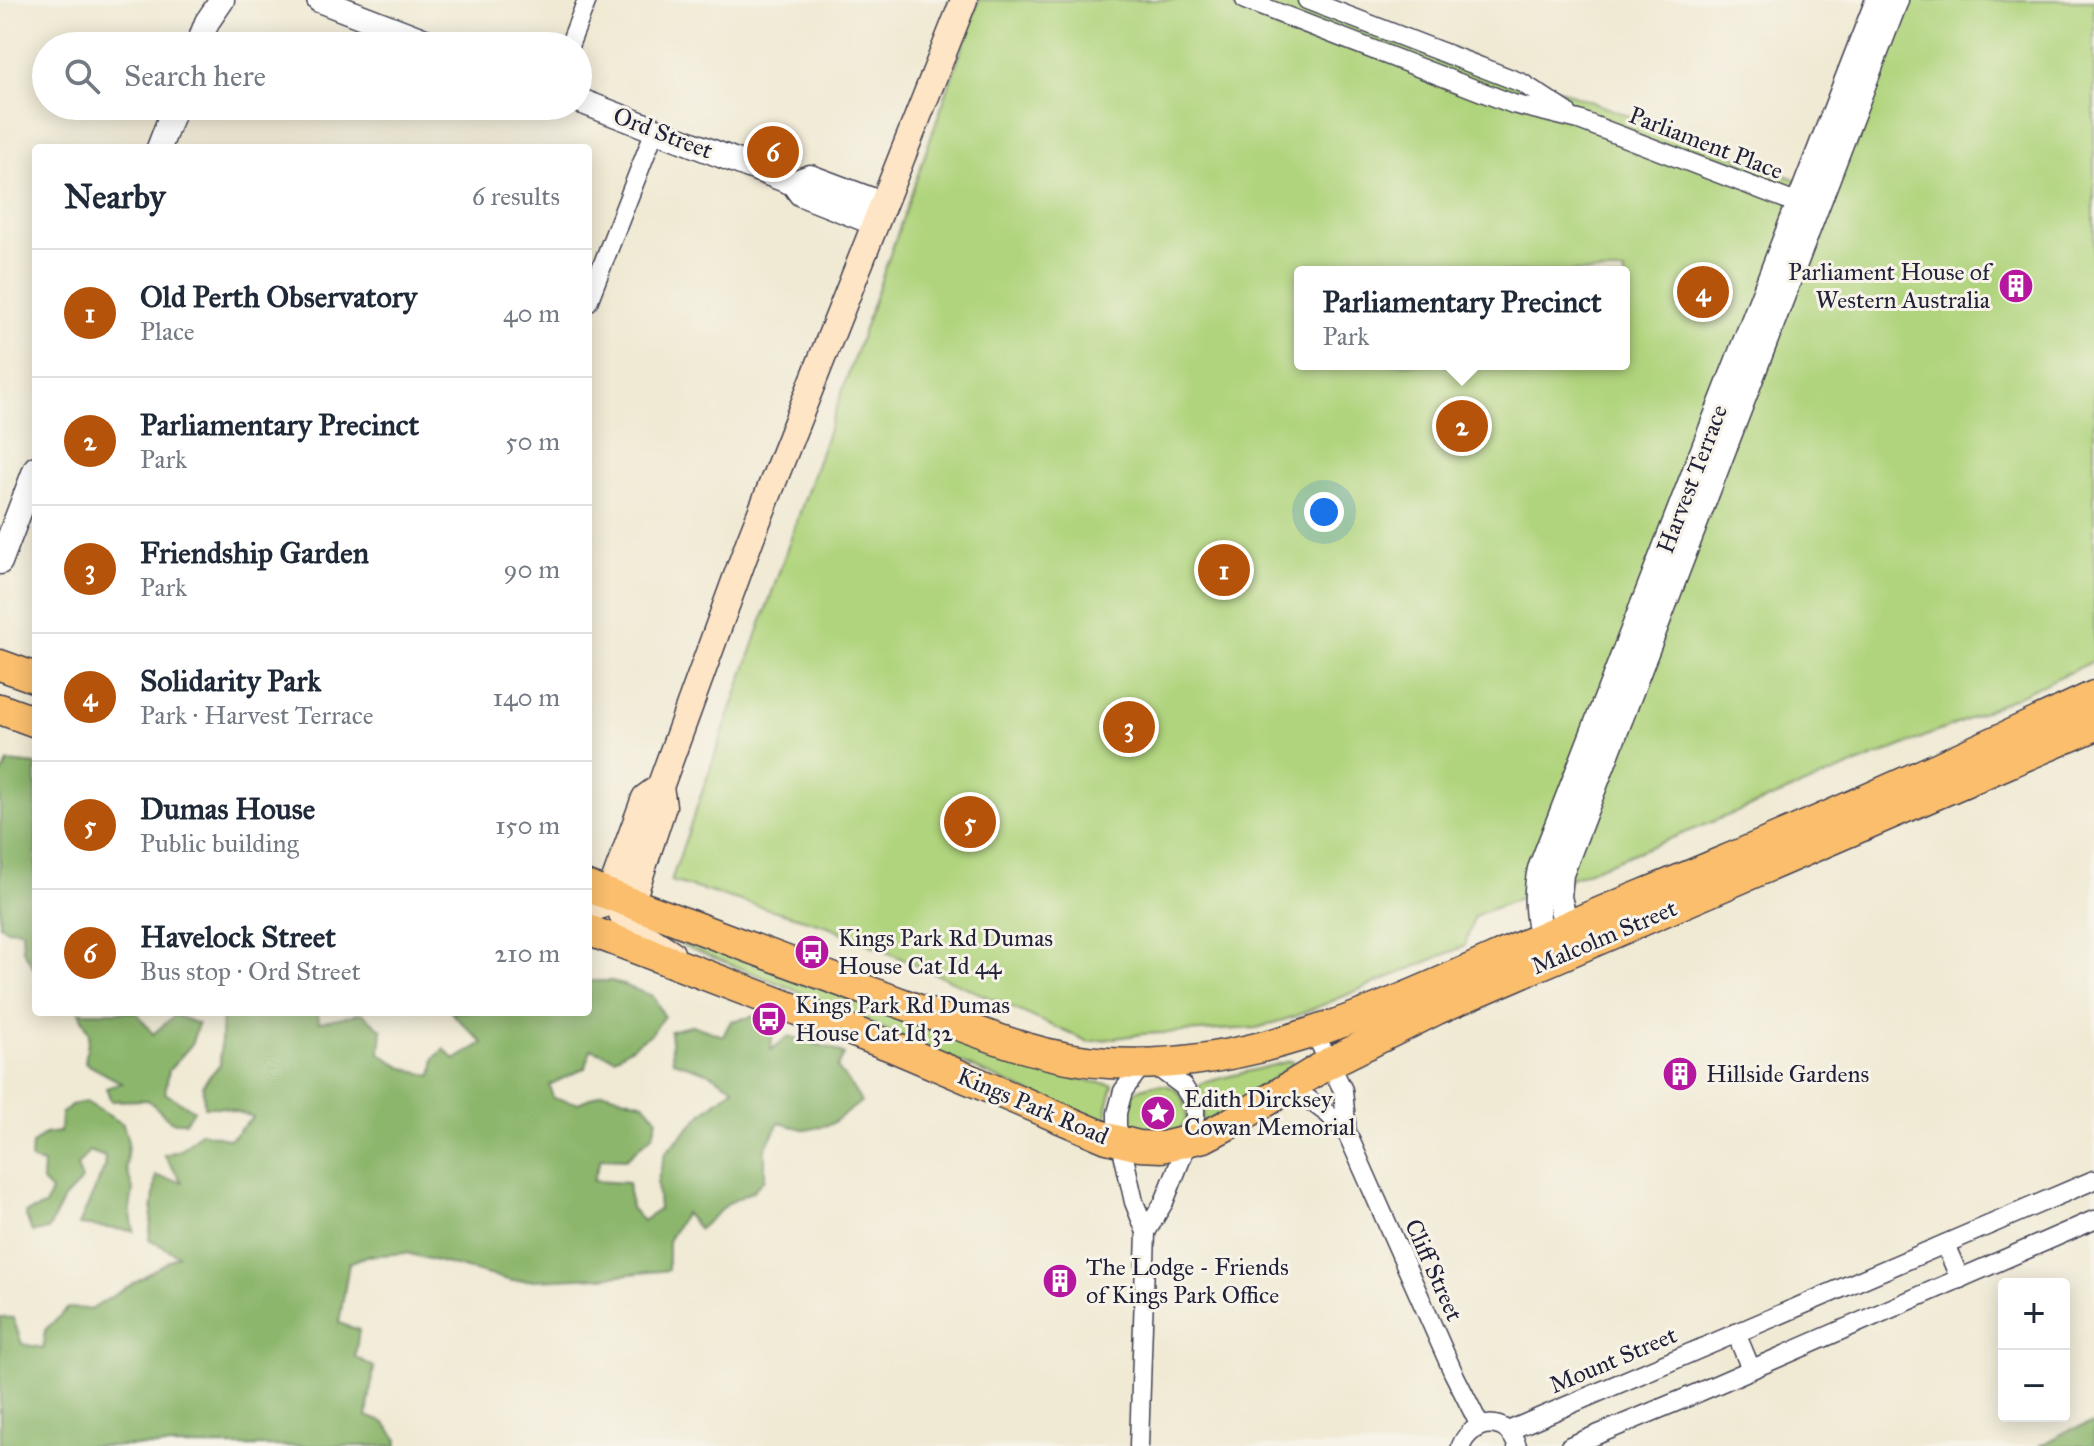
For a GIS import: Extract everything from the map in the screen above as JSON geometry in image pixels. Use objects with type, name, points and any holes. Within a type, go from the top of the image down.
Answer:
[{"type":"main road","points":[[592,906],[616,891],[663,806],[660,787],[740,565],[964,0]]},
{"type":"main road","points":[[0,665],[32,677]]},
{"type":"main road","name":"Malcolm Street","points":[[1120,1142],[1162,1147],[1204,1137],[1329,1063],[1557,944],[1748,851],[2094,696]]},
{"type":"main road","points":[[0,709],[32,721]]},
{"type":"main road","name":"Malcolm Street","points":[[1148,1064],[1246,1051],[1314,1032],[1425,988],[1557,944],[2094,726]]},
{"type":"main road","points":[[616,891],[622,914],[629,925],[707,976]]},
{"type":"main road","name":"Kings Park Road","points":[[616,891],[808,970],[1021,1047],[1071,1059],[1148,1064]]},
{"type":"main road","name":"Kings Park Road","points":[[592,932],[891,1046],[1120,1142]]},
{"type":"street","points":[[202,32],[207,11],[222,0]]},
{"type":"street","points":[[319,0],[402,32]]},
{"type":"street","points":[[574,32],[587,0]]},
{"type":"street","name":"Parliament Place","points":[[1245,0],[1513,104],[1579,120],[1807,207]]},
{"type":"street","name":"Parliament Place","points":[[1307,0],[1522,83],[1579,120]]},
{"type":"street","name":"Harvest Terrace","points":[[1807,207],[1878,0]]},
{"type":"street","name":"Harvest Terrace","points":[[1557,944],[1535,899],[1540,869],[1807,207],[1896,0]]},
{"type":"street","name":"Ord Street","points":[[592,105],[793,183],[801,194],[878,213]]},
{"type":"street","points":[[161,144],[170,120]]},
{"type":"street","points":[[592,292],[655,130]]},
{"type":"street","points":[[0,562],[32,478]]},
{"type":"street","name":"Cliff Street","points":[[1314,1032],[1343,1090],[1347,1133],[1480,1426]]},
{"type":"street","points":[[1139,1446],[1146,1232],[1134,1202],[1117,1126],[1118,1104],[1123,1091],[1148,1064],[1183,1086],[1195,1105],[1188,1142],[1164,1202],[1146,1232]]},
{"type":"street","name":"Cliff Street","points":[[1278,1094],[1308,1099],[1347,1133]]},
{"type":"street","name":"Mount Street","points":[[1513,1439],[1736,1333],[2094,1180]]},
{"type":"street","points":[[1570,1446],[2094,1220]]},
{"type":"street","points":[[1945,1244],[1960,1279]]},
{"type":"street","points":[[1736,1333],[1751,1369]]},
{"type":"street","points":[[1461,1446],[1469,1432],[1490,1424],[1500,1426],[1513,1439]]},
{"type":"green space","points":[[979,0],[1324,0],[1826,191],[1910,0],[2094,0],[2094,661],[1964,721],[1474,916],[1465,946],[1296,1016],[1257,1028],[1143,1034],[1089,1042],[828,926],[671,881]]},
{"type":"green space","points":[[8,762],[32,765],[32,965],[23,950],[22,930],[6,929],[0,925],[0,778]]},
{"type":"green space","points":[[631,915],[1022,1058],[1055,1073],[1113,1085],[1107,1107],[1107,1122],[1100,1123],[783,985],[648,932]]},
{"type":"green space","points":[[592,981],[612,981],[653,996],[664,1016],[651,1034],[615,1058],[591,1049],[585,1068],[549,1085],[553,1098],[578,1103],[604,1092],[644,1103],[657,1118],[653,1135],[626,1159],[601,1158],[593,1181],[628,1183],[631,1208],[643,1221],[659,1209],[657,1183],[665,1153],[704,1112],[734,1088],[707,1072],[673,1061],[670,1031],[692,1025],[723,1036],[731,1021],[756,1016],[773,1026],[771,1050],[789,1036],[844,1055],[837,1068],[861,1102],[831,1124],[807,1130],[779,1123],[765,1149],[765,1178],[753,1191],[729,1203],[699,1229],[685,1213],[668,1241],[668,1270],[512,1281],[406,1253],[366,1256],[349,1263],[339,1323],[359,1330],[355,1357],[374,1367],[367,1416],[385,1423],[398,1440],[397,1446],[0,1446],[0,1317],[13,1318],[22,1344],[43,1348],[45,1330],[68,1308],[92,1309],[178,1255],[149,1239],[156,1176],[182,1182],[164,1155],[181,1150],[201,1132],[230,1139],[253,1117],[222,1107],[204,1107],[203,1084],[220,1064],[222,1016],[318,1016],[319,1022],[366,1016],[382,1030],[380,1053],[401,1067],[432,1076],[435,1058],[444,1049],[455,1060],[483,1043],[455,1016],[592,1016]]},
{"type":"green space","points":[[81,1016],[139,1016],[153,1034],[174,1016],[198,1024],[191,1045],[169,1070],[165,1093],[194,1110],[185,1122],[172,1122],[148,1100],[111,1101],[106,1088],[122,1083],[85,1063],[89,1033]]},
{"type":"green space","points":[[1292,1061],[1293,1064],[1228,1111],[1202,1123],[1199,1087],[1202,1083]]},
{"type":"green space","points":[[1152,1085],[1169,1086],[1182,1097],[1186,1118],[1179,1130],[1168,1134],[1139,1133],[1127,1118],[1125,1111],[1129,1098],[1134,1092]]},
{"type":"green space","points":[[86,1102],[123,1124],[128,1142],[126,1168],[133,1189],[130,1209],[134,1231],[79,1225],[104,1169],[105,1157],[89,1151],[77,1166],[82,1180],[64,1199],[48,1230],[32,1232],[25,1213],[45,1206],[51,1191],[42,1182],[43,1164],[31,1160],[32,1145],[45,1134],[60,1132],[61,1114],[71,1105]]},
{"type":"green space","points":[[2094,1423],[2094,1446],[2039,1446],[2069,1430]]},
{"type":"place","name":"Havelock Street","points":[[773,152]]},
{"type":"place","name":"Parliament House of Western Australia","points":[[2016,286]]},
{"type":"place","name":"Solidarity Park","points":[[1703,292]]},
{"type":"place","name":"Parliamentary Precinct","points":[[1462,426]]},
{"type":"place","name":"Old Perth Observatory","points":[[1224,570]]},
{"type":"place","name":"Friendship Garden","points":[[1129,727]]},
{"type":"place","name":"Dumas House","points":[[970,822]]},
{"type":"place","name":"Kings Park Rd Dumas House Cat Id 44","points":[[812,952]]},
{"type":"place","name":"Kings Park Rd Dumas House Cat Id 32","points":[[769,1019]]},
{"type":"place","name":"Hillside Gardens","points":[[1680,1074]]},
{"type":"place","name":"Edith Dircksey Cowan Memorial","points":[[1158,1113]]},
{"type":"place","name":"The Lodge - Friends of Kings Park Office","points":[[1060,1281]]}]
